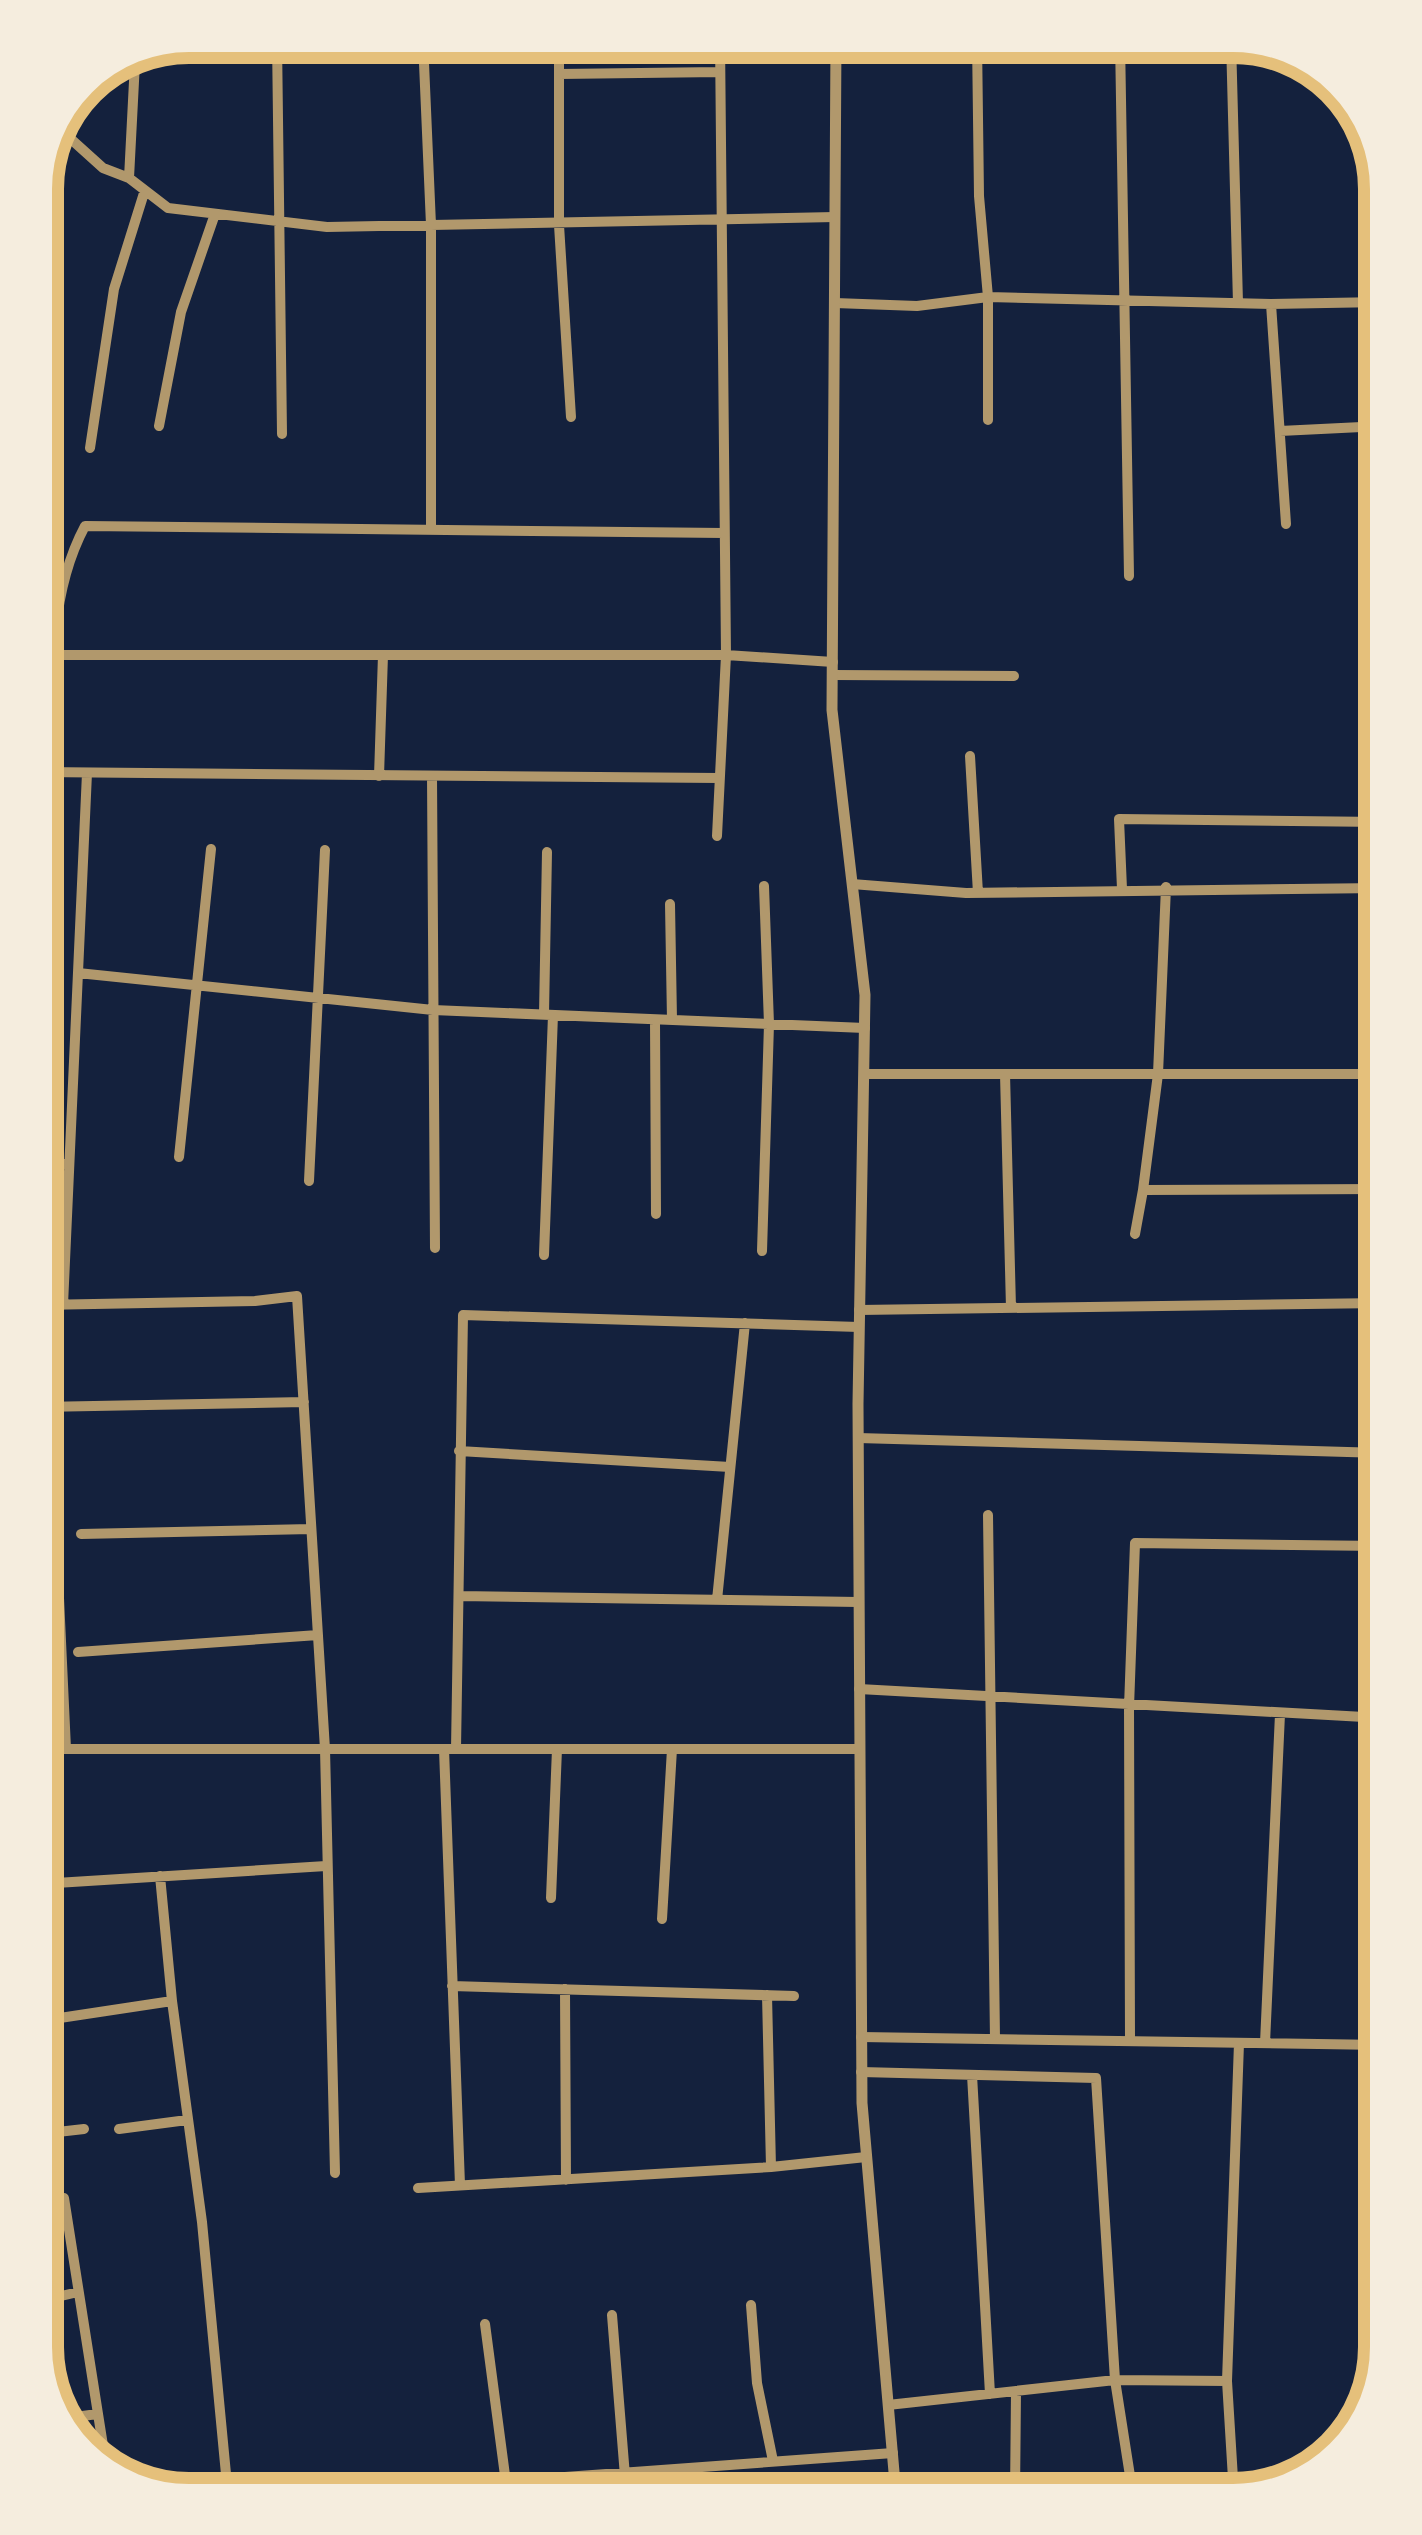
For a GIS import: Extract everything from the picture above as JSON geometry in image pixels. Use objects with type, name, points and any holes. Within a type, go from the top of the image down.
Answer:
[{"type":"street","points":[[277,58],[282,434]]},
{"type":"street","points":[[425,58],[430,225],[430,530]]},
{"type":"street","points":[[559,58],[559,224],[571,417]]},
{"type":"street","points":[[717,836],[726,656],[720,58]]},
{"type":"street","points":[[836,58],[832,710],[864,1028],[858,1438],[861,2072],[895,2478]]},
{"type":"street","points":[[977,58],[980,196],[988,297],[988,420]]},
{"type":"street","points":[[1121,58],[1128,300],[1124,409],[1132,514],[1130,576]]},
{"type":"street","points":[[1231,58],[1238,303]]},
{"type":"street","points":[[129,178],[135,69]]},
{"type":"street","points":[[559,74],[720,72]]},
{"type":"street","points":[[68,137],[103,168],[129,178],[168,208],[277,222],[328,227],[835,217]]},
{"type":"street","points":[[90,448],[114,289],[144,193]]},
{"type":"street","points":[[160,426],[181,312],[215,214]]},
{"type":"street","points":[[835,303],[917,306],[988,297],[1364,302]]},
{"type":"street","points":[[1271,304],[1286,524]]},
{"type":"street","points":[[1280,431],[1364,427]]},
{"type":"street","points":[[58,624],[69,556],[85,526],[724,533]]},
{"type":"street","points":[[58,655],[726,656],[833,668],[1014,676]]},
{"type":"street","points":[[379,776],[383,655]]},
{"type":"street","points":[[970,756],[978,892]]},
{"type":"street","points":[[58,772],[719,778]]},
{"type":"street","points":[[63,1305],[86,773]]},
{"type":"street","points":[[432,776],[434,1248]]},
{"type":"street","points":[[1122,888],[1119,819],[1364,822]]},
{"type":"street","points":[[179,1157],[211,848]]},
{"type":"street","points":[[309,1181],[324,850]]},
{"type":"street","points":[[544,1255],[547,852]]},
{"type":"street","points":[[852,884],[978,892],[1364,888]]},
{"type":"street","points":[[762,1250],[769,1024],[764,886]]},
{"type":"street","points":[[1135,1234],[1158,1074],[1166,888]]},
{"type":"street","points":[[670,904],[672,1020]]},
{"type":"street","points":[[78,973],[433,1010],[864,1028]]},
{"type":"street","points":[[655,1020],[656,1214]]},
{"type":"street","points":[[864,1074],[1364,1074]]},
{"type":"street","points":[[1005,1074],[1011,1308]]},
{"type":"street","points":[[58,1164],[69,1164]]},
{"type":"street","points":[[1142,1190],[1364,1190]]},
{"type":"street","points":[[58,1305],[255,1301],[297,1296],[325,1749],[335,2173]]},
{"type":"street","points":[[860,1310],[1364,1303]]},
{"type":"street","points":[[460,2184],[452,1986],[450,1749],[458,1596],[463,1315],[859,1326]]},
{"type":"street","points":[[717,1600],[745,1323]]},
{"type":"street","points":[[58,1407],[304,1402]]},
{"type":"street","points":[[858,1438],[1364,1453]]},
{"type":"street","points":[[459,1451],[730,1468]]},
{"type":"street","points":[[988,1515],[994,2039]]},
{"type":"street","points":[[82,1534],[312,1529]]},
{"type":"street","points":[[1130,2041],[1129,1707],[1136,1543],[1364,1546]]},
{"type":"street","points":[[458,1596],[858,1602]]},
{"type":"street","points":[[58,1598],[66,1750]]},
{"type":"street","points":[[78,1652],[318,1635]]},
{"type":"street","points":[[859,1689],[1364,1717]]},
{"type":"street","points":[[1265,2043],[1280,1714]]},
{"type":"street","points":[[58,1750],[860,1748]]},
{"type":"street","points":[[551,1898],[558,1749]]},
{"type":"street","points":[[662,1919],[672,1749]]},
{"type":"street","points":[[58,1883],[326,1866]]},
{"type":"street","points":[[160,1876],[172,2002],[202,2222],[226,2477]]},
{"type":"street","points":[[452,1986],[794,1996]]},
{"type":"street","points":[[565,1989],[566,2180]]},
{"type":"street","points":[[766,1995],[770,2167]]},
{"type":"street","points":[[58,2019],[172,2002]]},
{"type":"street","points":[[861,2038],[1364,2045]]},
{"type":"street","points":[[1233,2478],[1227,2381],[1238,2179],[1239,2043]]},
{"type":"street","points":[[861,2072],[1096,2078],[1115,2380],[1129,2478]]},
{"type":"street","points":[[972,2075],[990,2394]]},
{"type":"street","points":[[119,2129],[187,2120]]},
{"type":"street","points":[[58,2132],[84,2129]]},
{"type":"street","points":[[418,2188],[770,2167],[866,2157]]},
{"type":"street","points":[[64,2198],[103,2446]]},
{"type":"street","points":[[58,2297],[78,2292]]},
{"type":"street","points":[[751,2305],[757,2383],[773,2461]]},
{"type":"street","points":[[612,2315],[625,2476]]},
{"type":"street","points":[[485,2324],[505,2477]]},
{"type":"street","points":[[888,2405],[1115,2380],[1227,2381]]},
{"type":"street","points":[[1015,2478],[1016,2391]]},
{"type":"street","points":[[78,2417],[97,2414]]},
{"type":"street","points":[[601,2477],[893,2453]]}]
